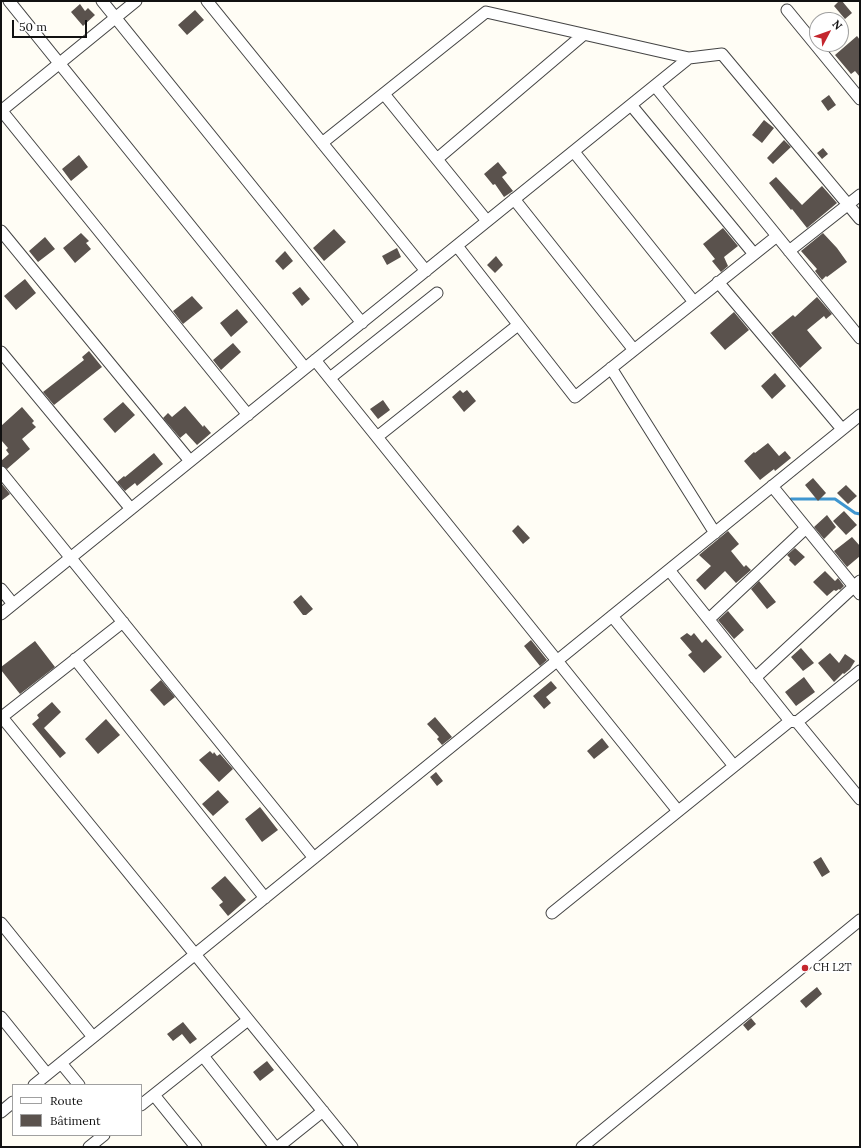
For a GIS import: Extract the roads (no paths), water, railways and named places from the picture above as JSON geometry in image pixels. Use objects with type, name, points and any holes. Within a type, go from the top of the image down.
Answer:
[{"type":"street","points":[[9,1],[305,368]]},
{"type":"street","points":[[102,1],[362,323]]},
{"type":"street","points":[[136,1],[1,111],[248,415]]},
{"type":"street","points":[[207,1],[426,270]]},
{"type":"street","points":[[787,10],[860,99]]},
{"type":"street","points":[[322,143],[486,12],[689,58],[722,54],[860,219]]},
{"type":"street","points":[[437,160],[583,35]]},
{"type":"street","points":[[1,614],[689,58]]},
{"type":"street","points":[[655,86],[860,338]]},
{"type":"street","points":[[384,94],[487,221]]},
{"type":"street","points":[[631,105],[754,254]]},
{"type":"street","points":[[574,152],[694,302]]},
{"type":"street","points":[[790,251],[860,195]]},
{"type":"street","points":[[514,199],[634,350]]},
{"type":"street","points":[[1,231],[190,461]]},
{"type":"street","points":[[457,246],[575,397],[777,236]]},
{"type":"street","points":[[718,282],[842,429]]},
{"type":"street","points":[[330,378],[437,294]]},
{"type":"street","points":[[377,437],[518,324]]},
{"type":"street","points":[[1,352],[131,509]]},
{"type":"street","points":[[315,360],[678,811]]},
{"type":"street","points":[[611,368],[715,533]]},
{"type":"street","points":[[35,1084],[860,415]]},
{"type":"street","points":[[1,472],[314,858]]},
{"type":"street","points":[[756,678],[858,587],[806,528],[772,486]]},
{"type":"street","points":[[709,619],[806,528]]},
{"type":"street","points":[[669,570],[756,678],[860,799]]},
{"type":"street","points":[[1,589],[14,604]]},
{"type":"street","points":[[612,616],[734,766]]},
{"type":"street","points":[[123,622],[1,717],[352,1147]]},
{"type":"street","points":[[75,660],[265,898]]},
{"type":"street","points":[[552,913],[734,766],[860,671]]},
{"type":"street","points":[[582,1147],[860,920]]},
{"type":"street","points":[[1,923],[93,1037]]},
{"type":"street","points":[[1,1017],[47,1074]]},
{"type":"street","points":[[142,1105],[248,1020]]},
{"type":"street","points":[[203,1056],[275,1147]]},
{"type":"street","points":[[61,1063],[78,1084]]},
{"type":"street","points":[[154,1095],[196,1147]]},
{"type":"street","points":[[1,1112],[12,1103]]},
{"type":"street","points":[[278,1147],[323,1112]]},
{"type":"street","points":[[89,1147],[103,1136]]},
{"type":"waterway","points":[[791,499],[835,499],[855,513],[860,514]]},
{"type":"place","name":"CH L2T","points":[[805,968]]}]
